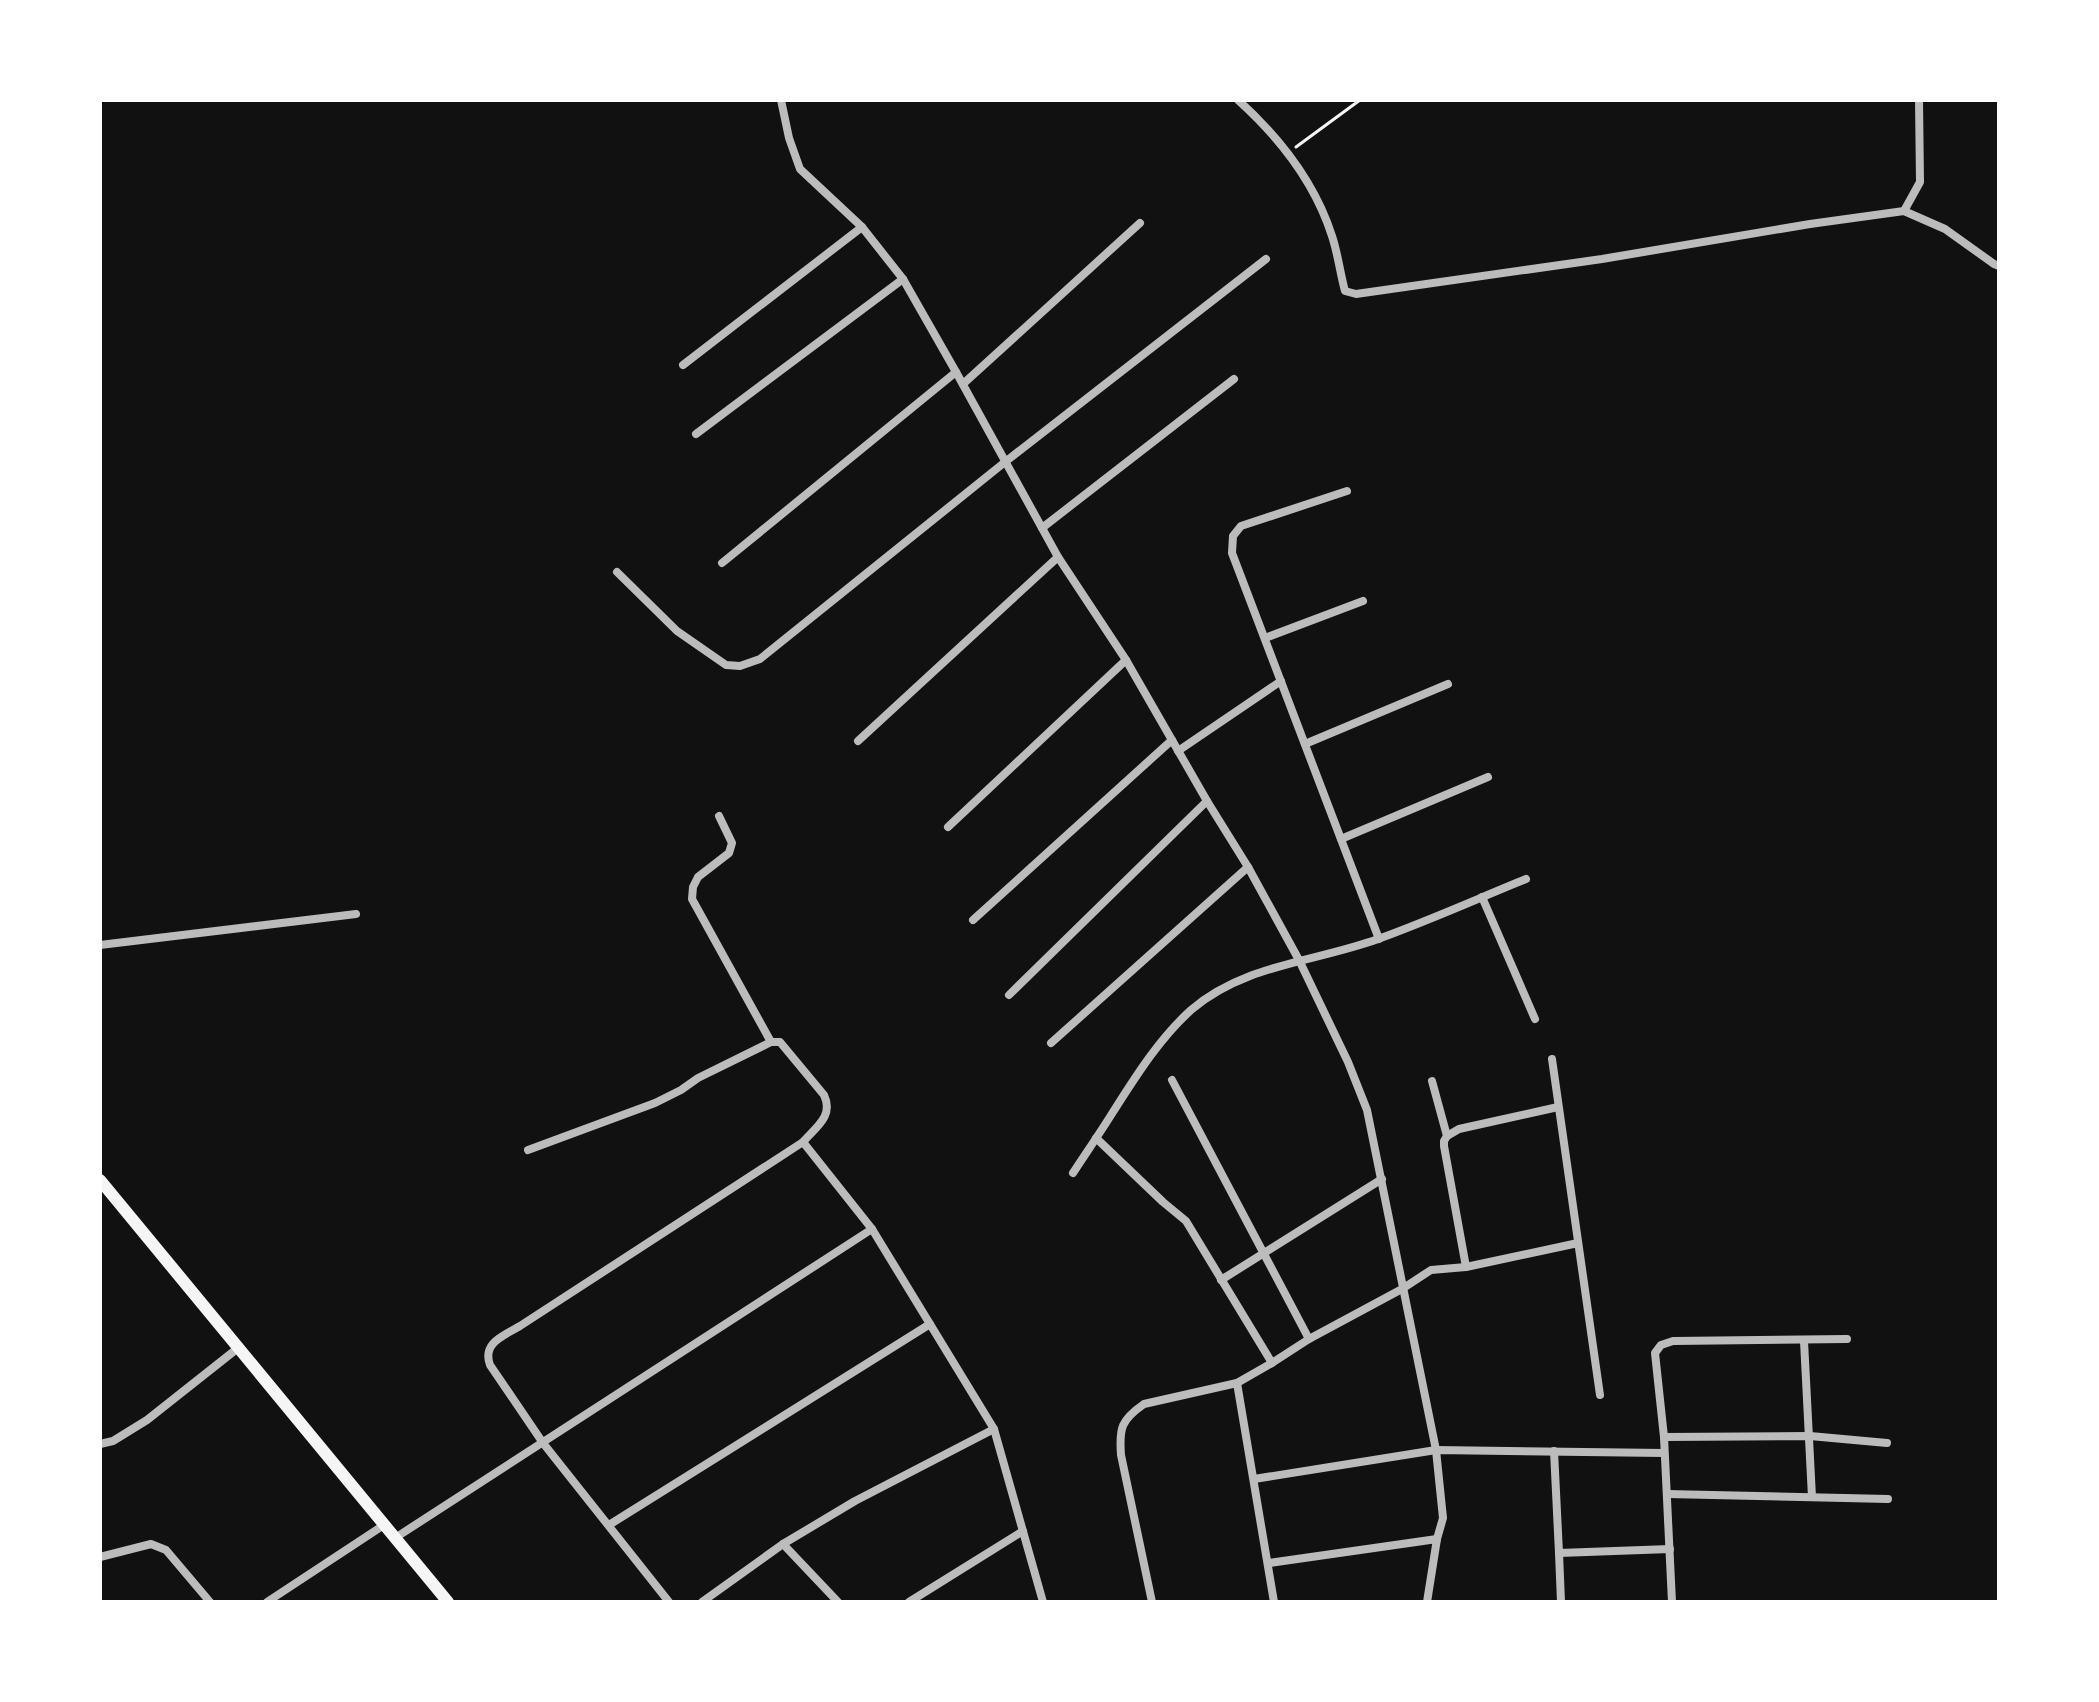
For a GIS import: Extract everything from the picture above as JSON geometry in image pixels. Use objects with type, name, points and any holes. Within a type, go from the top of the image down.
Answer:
[{"type":"main road","points":[[100,1180],[448,1602]]},
{"type":"street","points":[[781,100],[800,169],[862,227],[903,279],[1058,557],[1126,660],[1248,867],[1299,960],[1348,1062],[1367,1110],[1436,1450],[1443,1518],[1427,1602]]},
{"type":"street","points":[[1238,100],[1263,122],[1315,194],[1333,239],[1345,291],[1356,294],[1904,211],[1945,229],[1999,266]]},
{"type":"street","points":[[1904,211],[1920,182],[1919,100]]},
{"type":"street","points":[[963,384],[1140,223]]},
{"type":"street","points":[[683,365],[862,227]]},
{"type":"street","points":[[617,572],[677,631],[726,665],[740,666],[760,659],[1005,462],[1266,259]]},
{"type":"street","points":[[696,434],[903,279]]},
{"type":"street","points":[[722,563],[956,372]]},
{"type":"street","points":[[1042,528],[1234,379]]},
{"type":"street","points":[[1347,491],[1241,526],[1233,536],[1232,553],[1379,939]]},
{"type":"street","points":[[858,741],[1058,557]]},
{"type":"street","points":[[1265,638],[1363,601]]},
{"type":"street","points":[[948,827],[1126,660]]},
{"type":"street","points":[[1178,751],[1281,681]]},
{"type":"street","points":[[1305,744],[1448,684]]},
{"type":"street","points":[[973,920],[1172,740]]},
{"type":"street","points":[[1341,839],[1488,777]]},
{"type":"street","points":[[1009,995],[1207,801]]},
{"type":"street","points":[[719,816],[732,843],[729,853],[698,877],[692,899],[771,1042]]},
{"type":"street","points":[[1051,1043],[1248,867]]},
{"type":"street","points":[[1073,1173],[1164,1037],[1193,1009],[1218,991],[1253,974],[1379,939],[1526,879]]},
{"type":"street","points":[[1482,897],[1535,1019]]},
{"type":"street","points":[[100,945],[356,914]]},
{"type":"street","points":[[528,1150],[655,1103],[771,1042],[780,1042],[829,1104],[827,1114],[803,1142],[489,1346],[487,1358],[490,1365],[543,1443],[669,1602]]},
{"type":"street","points":[[1552,1059],[1600,1395]]},
{"type":"street","points":[[1172,1080],[1309,1339]]},
{"type":"street","points":[[1432,1081],[1447,1136]]},
{"type":"street","points":[[1466,1267],[1444,1141],[1452,1131],[1558,1107]]},
{"type":"street","points":[[1096,1138],[1186,1221],[1272,1363]]},
{"type":"street","points":[[803,1142],[872,1229],[994,1429],[1043,1602]]},
{"type":"street","points":[[1221,1280],[1382,1179]]},
{"type":"street","points":[[395,1538],[872,1229]]},
{"type":"street","points":[[1152,1602],[1121,1455],[1119,1431],[1132,1412],[1144,1404],[1237,1383],[1431,1270],[1466,1267],[1578,1243]]},
{"type":"street","points":[[609,1525],[930,1324]]},
{"type":"street","points":[[1672,1602],[1664,1437],[1655,1353],[1661,1345],[1673,1341],[1847,1339]]},
{"type":"street","points":[[1804,1341],[1812,1497]]},
{"type":"street","points":[[100,1444],[113,1441],[147,1420],[238,1348]]},
{"type":"street","points":[[1237,1383],[1274,1602]]},
{"type":"street","points":[[702,1602],[783,1544],[855,1501],[994,1429]]},
{"type":"street","points":[[1664,1437],[1810,1436],[1887,1443]]},
{"type":"street","points":[[1254,1479],[1436,1450],[1664,1453]]},
{"type":"street","points":[[1554,1451],[1561,1602]]},
{"type":"street","points":[[1667,1494],[1888,1499]]},
{"type":"street","points":[[267,1602],[384,1525]]},
{"type":"street","points":[[909,1602],[1023,1531]]},
{"type":"street","points":[[1269,1563],[1437,1539]]},
{"type":"street","points":[[100,1557],[151,1544],[166,1550],[210,1602]]},
{"type":"street","points":[[783,1544],[838,1602]]},
{"type":"street","points":[[1559,1553],[1670,1549]]},
{"type":"path","points":[[1287,154],[1360,100]]}]
